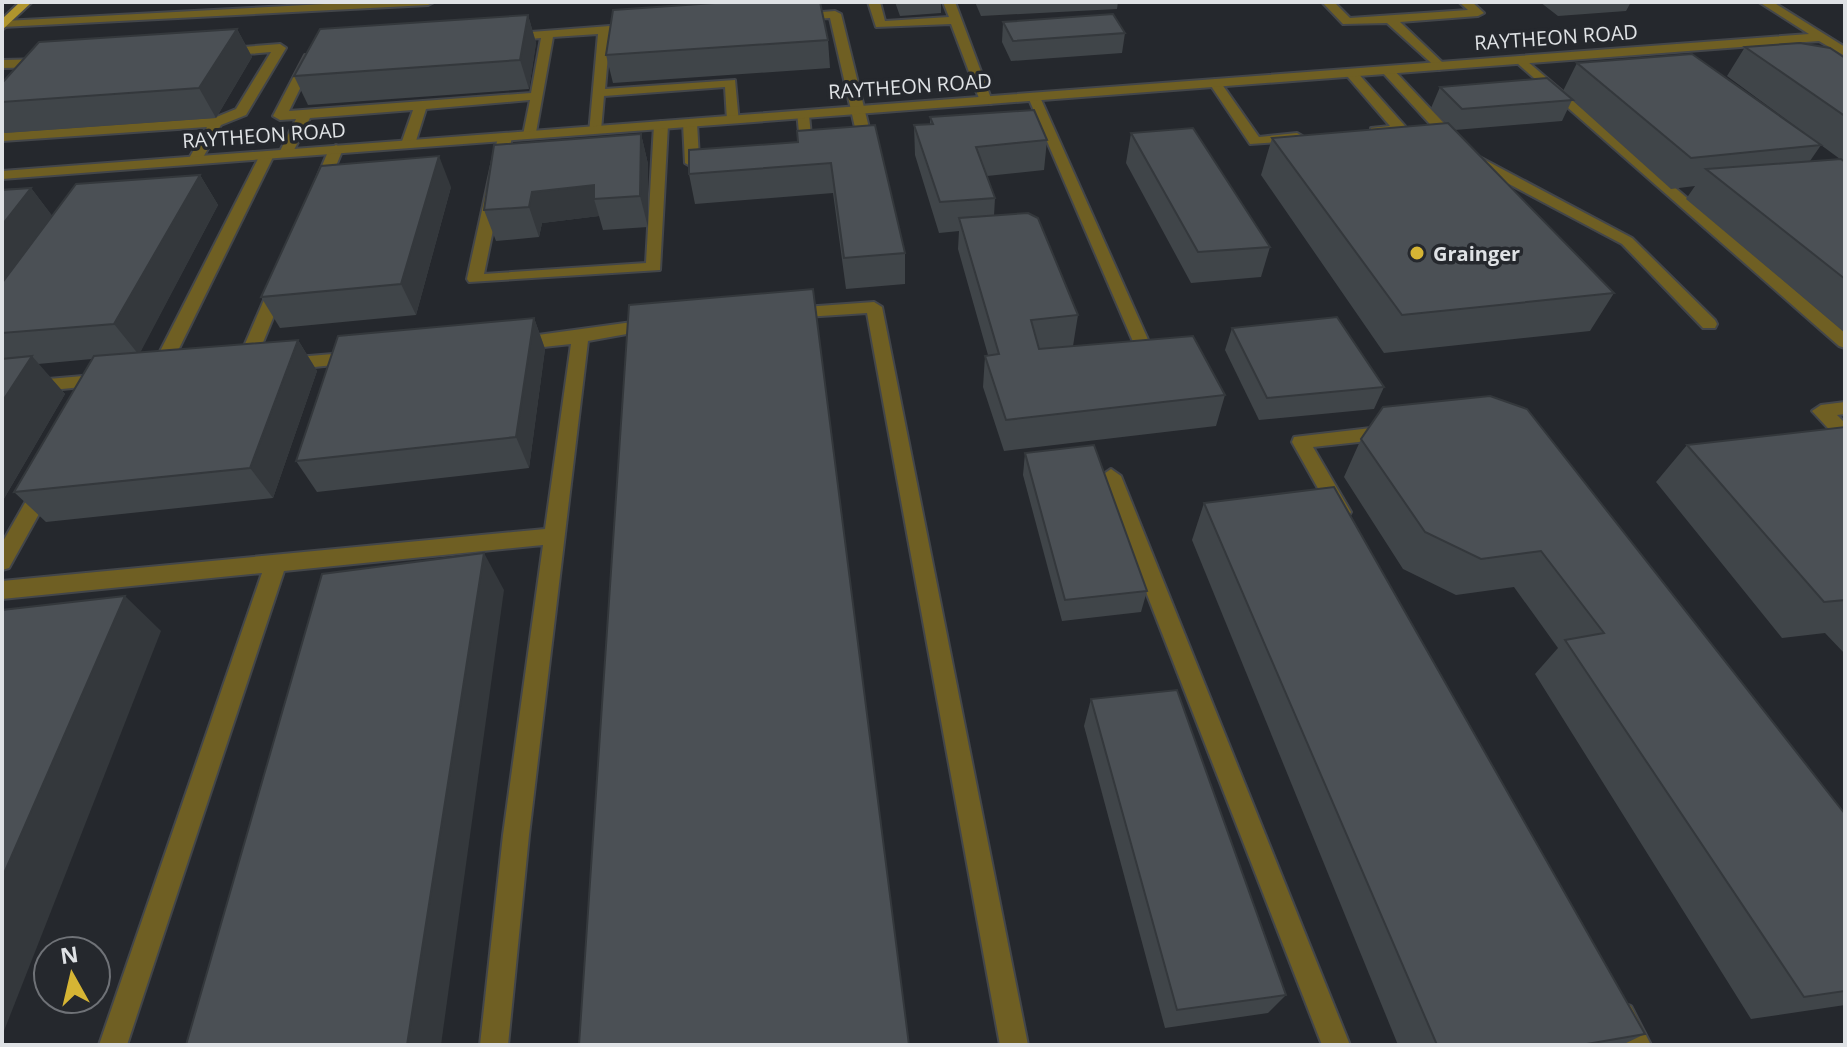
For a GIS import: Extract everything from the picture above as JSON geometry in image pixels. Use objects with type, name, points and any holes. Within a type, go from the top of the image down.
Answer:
[{"type":"main road","points":[[3,25],[26,2]]},
{"type":"street","points":[[3,25],[252,7],[428,2]]},
{"type":"street","points":[[874,2],[880,25],[956,20]]},
{"type":"street","points":[[949,2],[986,101]]},
{"type":"street","points":[[1328,2],[1347,22],[1478,13],[1465,2]]},
{"type":"street","points":[[1396,2],[1412,17]]},
{"type":"street","points":[[1765,2],[1843,49]]},
{"type":"street","points":[[789,18],[835,14],[867,148],[852,149]]},
{"type":"street","points":[[1390,19],[1439,66]]},
{"type":"street","points":[[501,38],[650,27]]},
{"type":"street","points":[[594,130],[604,31]]},
{"type":"street","points":[[530,135],[548,34]]},
{"type":"street","name":"RAYTHEON ROAD","points":[[2,175],[1821,37]]},
{"type":"street","points":[[2,137],[216,122],[241,112],[280,48],[202,53]]},
{"type":"street","points":[[328,50],[313,51],[280,116],[537,96]]},
{"type":"street","points":[[1650,50],[1671,66]]},
{"type":"street","points":[[1521,60],[1845,342]]},
{"type":"street","points":[[2,64],[62,62]]},
{"type":"street","points":[[38,74],[47,63]]},
{"type":"street","points":[[1387,70],[1467,156],[1627,241],[1709,324]]},
{"type":"street","points":[[1351,73],[1400,129],[1357,133]]},
{"type":"street","points":[[598,93],[731,83],[734,120]]},
{"type":"street","points":[[1215,83],[1255,141],[1313,136]]},
{"type":"street","points":[[1034,97],[1142,344]]},
{"type":"street","points":[[408,144],[421,105]]},
{"type":"street","points":[[286,153],[305,114]]},
{"type":"street","points":[[802,115],[808,153]]},
{"type":"street","points":[[195,160],[216,122]]},
{"type":"street","points":[[690,123],[692,163],[721,161]]},
{"type":"street","points":[[505,137],[475,279],[654,267],[661,125]]},
{"type":"street","points":[[309,212],[336,149]]},
{"type":"street","points":[[2,389],[150,376],[267,155]]},
{"type":"street","points":[[286,269],[237,368],[370,356]]},
{"type":"street","points":[[766,315],[874,307],[1014,1045]]},
{"type":"street","points":[[496,345],[673,322]]},
{"type":"street","points":[[494,1045],[516,835],[580,336]]},
{"type":"street","points":[[88,406],[102,380]]},
{"type":"street","points":[[1845,408],[1821,411],[1845,434]]},
{"type":"street","points":[[1355,538],[1301,442],[1407,431]]},
{"type":"street","points":[[2,562],[52,471]]},
{"type":"street","points":[[1111,476],[1336,1045]]},
{"type":"street","points":[[2,590],[553,536]]},
{"type":"street","points":[[113,1045],[276,563]]},
{"type":"street","points":[[1606,990],[1637,1045]]},
{"type":"building","points":[[729,2],[820,2],[828,40],[606,55],[613,10]]},
{"type":"building","points":[[1113,14],[1125,33],[1013,41],[1003,22]]},
{"type":"building","points":[[528,15],[520,60],[294,76],[320,29]]},
{"type":"building","points":[[237,29],[199,88],[2,102],[2,83],[39,42]]},
{"type":"building","points":[[1800,43],[1830,48],[1845,58],[1845,116],[1745,47]]},
{"type":"building","points":[[1692,54],[1821,145],[1691,158],[1577,63]]},
{"type":"building","points":[[1547,78],[1573,100],[1462,109],[1440,87]]},
{"type":"building","points":[[1034,110],[1047,140],[976,147],[995,198],[940,202],[914,125],[933,124],[930,117]]},
{"type":"building","name":"Grainger","points":[[1448,123],[1614,293],[1402,315],[1272,138]]},
{"type":"building","points":[[875,125],[905,253],[844,258],[831,163],[689,174],[689,150],[798,142],[797,131]]},
{"type":"building","points":[[1193,128],[1270,247],[1198,252],[1131,133]]},
{"type":"building","points":[[641,134],[640,196],[594,199],[594,185],[532,192],[529,207],[484,210],[494,145]]},
{"type":"building","points":[[439,156],[401,284],[261,297],[321,166]]},
{"type":"building","points":[[1841,159],[1845,162],[1845,279],[1706,169]]},
{"type":"building","points":[[200,175],[114,324],[2,333],[2,283],[76,184]]},
{"type":"building","points":[[31,188],[2,225],[2,190]]},
{"type":"building","points":[[1028,213],[1038,218],[1078,315],[1031,320],[1039,349],[1193,336],[1225,395],[1006,420],[985,356],[999,354],[959,218]]},
{"type":"building","points":[[813,289],[909,1045],[579,1045],[629,305]]},
{"type":"building","points":[[1337,317],[1384,387],[1267,398],[1232,328]]},
{"type":"building","points":[[534,318],[516,437],[296,461],[338,336]]},
{"type":"building","points":[[298,340],[250,468],[14,492],[94,356]]},
{"type":"building","points":[[32,356],[2,402],[2,359]]},
{"type":"building","points":[[1490,396],[1527,409],[1845,814],[1845,991],[1804,997],[1565,640],[1604,633],[1541,551],[1481,559],[1425,532],[1361,439],[1383,407]]},
{"type":"building","points":[[1845,427],[1845,600],[1824,602],[1687,445]]},
{"type":"building","points":[[1094,445],[1147,591],[1065,600],[1025,453]]},
{"type":"building","points":[[1334,487],[1645,1034],[1581,1045],[1437,1045],[1204,503]]},
{"type":"building","points":[[484,553],[407,1045],[186,1045],[322,574]]},
{"type":"building","points":[[125,596],[2,878],[2,610]]},
{"type":"building","points":[[1177,690],[1286,995],[1177,1010],[1091,699]]},
{"type":"place","name":"Grainger","points":[[1417,253]]}]
